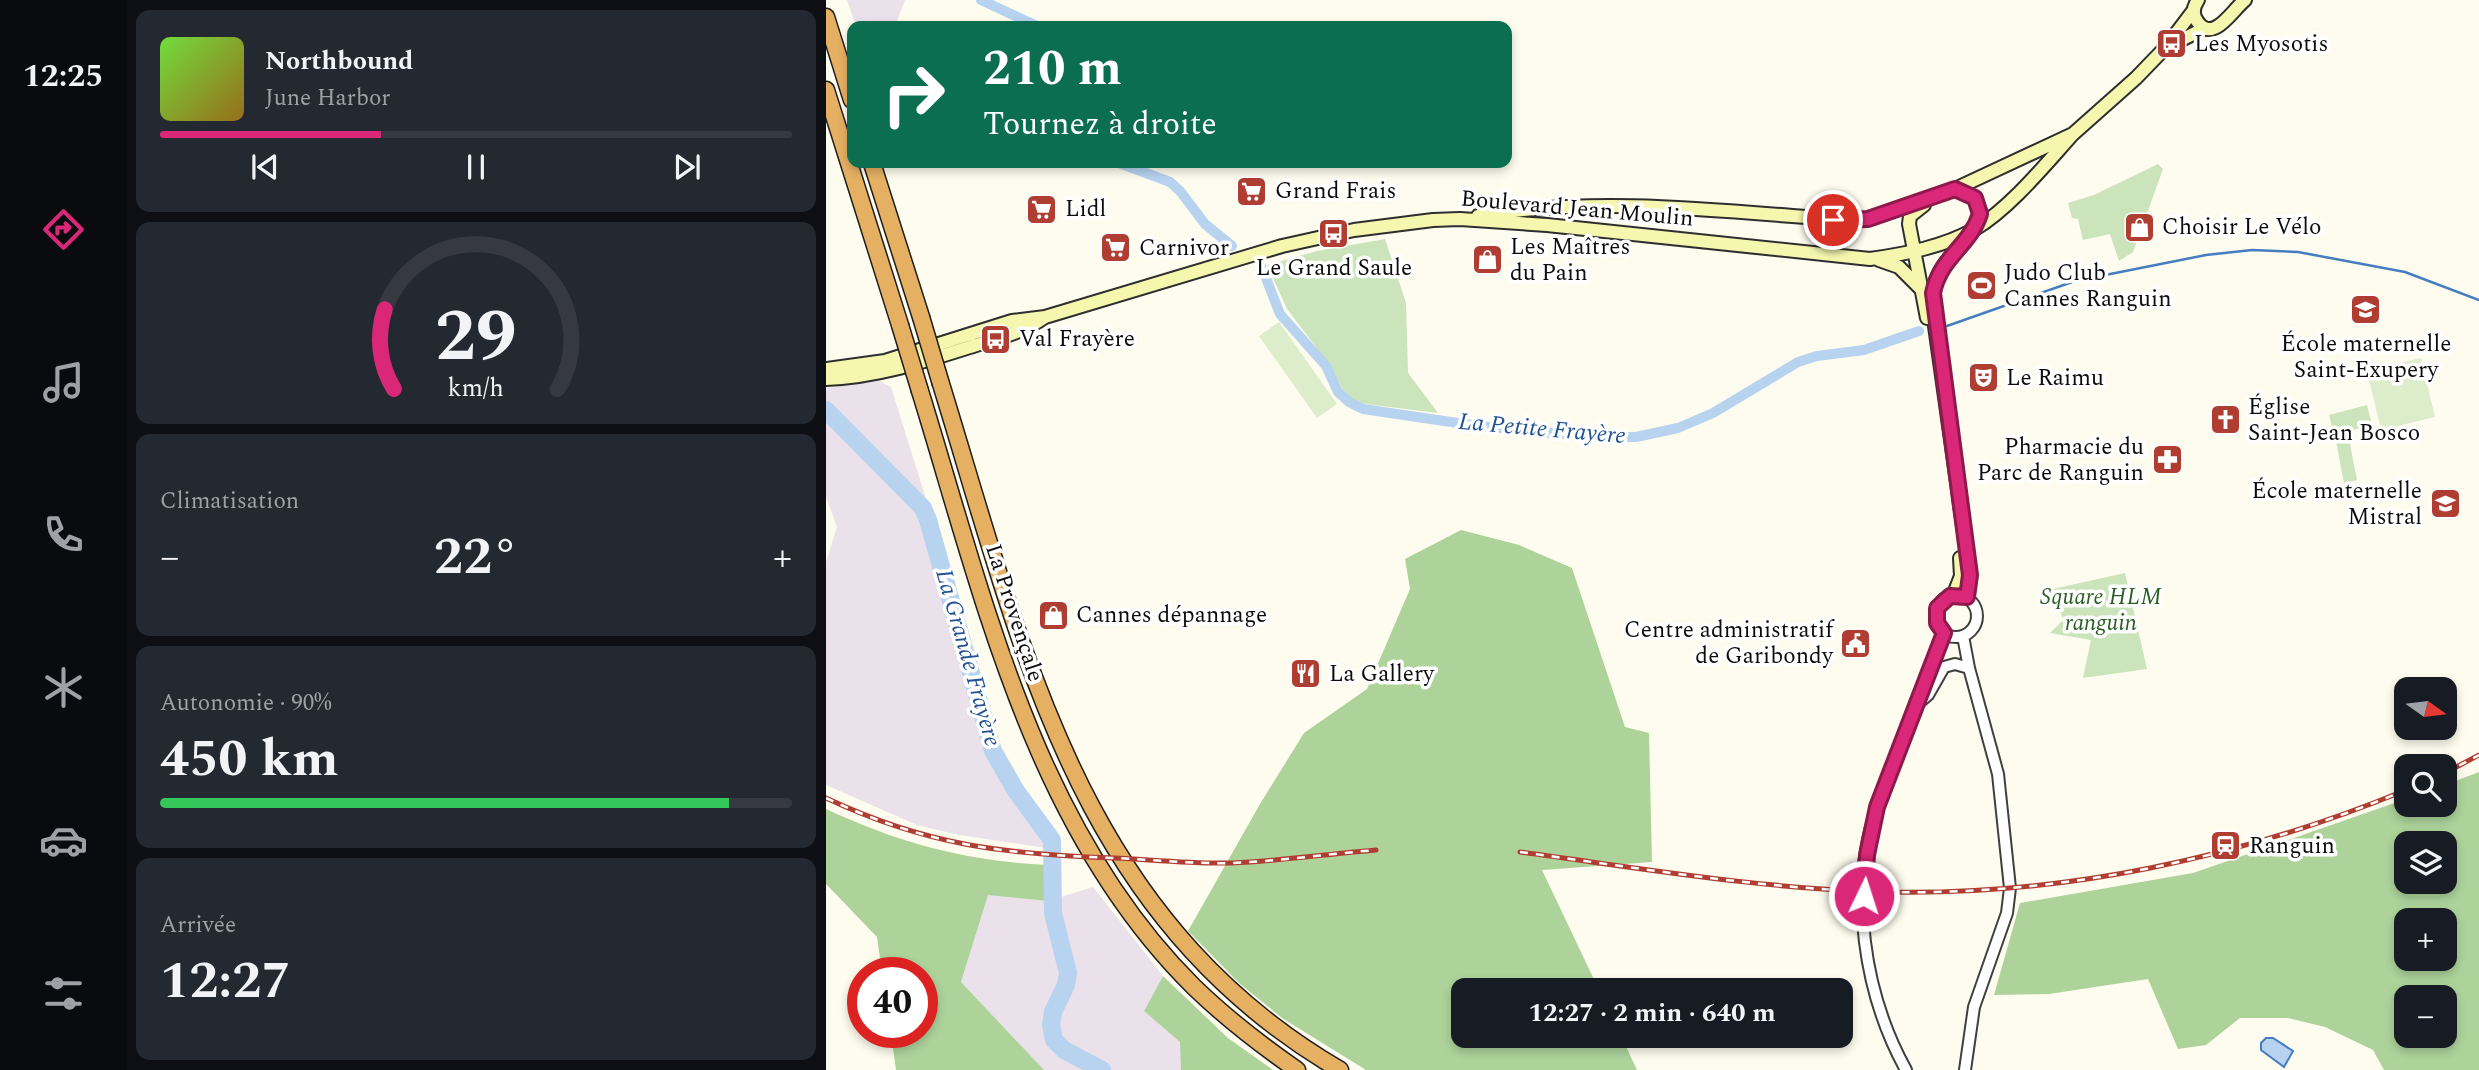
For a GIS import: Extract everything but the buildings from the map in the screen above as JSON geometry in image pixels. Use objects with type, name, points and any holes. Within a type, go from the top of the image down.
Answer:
[{"type":"highway","points":[[826,17],[847,84]]},
{"type":"highway","name":"La Provençale","points":[[826,90],[847,156]]},
{"type":"highway","name":"La Provençale","points":[[851,168],[987,607],[1027,723],[1085,843],[1138,923],[1179,971],[1233,1022],[1297,1070]]},
{"type":"highway","name":"La Provençale","points":[[874,168],[1030,665],[1065,756],[1109,841],[1150,903],[1211,972],[1275,1027],[1340,1070]]},
{"type":"main road","points":[[2224,0],[2228,16]]},
{"type":"main road","points":[[2165,48],[2205,28],[2221,25],[2245,0]]},
{"type":"main road","points":[[2196,3],[2195,19],[2205,28]]},
{"type":"main road","points":[[1460,219],[1536,209],[1624,207],[1855,221],[1936,197],[2073,134],[2136,78],[2165,48],[2196,3]]},
{"type":"main road","name":"Boulevard Jean Moulin","points":[[1045,317],[1317,237],[1410,222],[1460,219],[1689,239],[1870,259],[1914,251],[1972,231],[2011,199],[2073,134]]},
{"type":"main road","points":[[1955,189],[1969,193],[1980,206],[1980,214],[1972,231],[1940,269],[1932,305],[1969,565],[1961,596]]},
{"type":"main road","points":[[1936,197],[1910,216],[1961,570],[1961,596]]},
{"type":"main road","points":[[1870,259],[1892,264],[1908,274],[1921,289]]},
{"type":"main road","points":[[826,369],[885,361],[1012,321],[1045,317]]},
{"type":"main road","points":[[826,379],[900,369],[1029,328],[1045,317]]},
{"type":"street","points":[[1961,596],[1976,607],[1978,618],[1973,629],[1963,636],[1953,637],[1944,633],[1937,623],[1936,612],[1941,601],[1961,596]]},
{"type":"street","points":[[1906,1070],[1890,1037],[1870,975],[1864,939],[1863,902],[1867,855],[1877,807],[1944,633]]},
{"type":"street","points":[[1963,636],[1998,774],[2010,888],[2007,913],[1975,1007],[1965,1070]]},
{"type":"street","points":[[1919,702],[1928,695],[1944,667],[1955,664],[1969,668]]},
{"type":"shaded area","points":[[847,0],[905,0],[897,21],[854,21]]},
{"type":"shaded area","points":[[879,381],[891,387],[948,569],[998,744],[1043,821],[1047,848],[959,835],[917,825],[826,785],[826,562],[837,527],[826,497],[826,388]]},
{"type":"shaded area","points":[[1093,887],[1163,976],[1144,1011],[1181,1042],[1183,1070],[1044,1070],[961,982],[988,894],[1048,901]]},
{"type":"green space","points":[[2158,164],[2163,169],[2144,222],[2131,214],[2125,230],[2133,234],[2134,231],[2140,233],[2133,252],[2119,261],[2110,234],[2083,240],[2078,219],[2072,218],[2068,203],[2094,195]]},
{"type":"green space","points":[[1385,239],[1406,303],[1408,373],[1438,413],[1357,403],[1348,399],[1329,364],[1287,309],[1267,265],[1317,251]]},
{"type":"green space","points":[[1279,322],[1337,404],[1317,418],[1259,336]]},
{"type":"green space","points":[[2421,358],[2435,417],[2381,430],[2367,371]]},
{"type":"green space","points":[[2367,405],[2372,425],[2334,435],[2329,415]]},
{"type":"green space","points":[[2349,439],[2357,480],[2344,483],[2336,441]]},
{"type":"green space","points":[[1461,530],[1519,545],[1572,568],[1625,727],[1649,733],[1652,862],[1542,870],[1593,978],[1451,978],[1451,1048],[1627,1048],[1637,1070],[1366,1070],[1282,1018],[1239,983],[1188,931],[1304,733],[1367,689],[1410,589],[1405,559]]},
{"type":"green space","name":"Square HLM ranguin","points":[[2125,573],[2147,669],[2083,678],[2091,640],[2050,633],[2063,620],[2053,589]]},
{"type":"green space","points":[[2479,772],[2479,1070],[2384,1070],[2373,1050],[2325,1027],[2288,1018],[2240,1018],[2206,1045],[2178,1049],[2148,979],[2049,994],[1994,995],[2020,903],[2193,873],[2394,803],[2394,817],[2457,817],[2457,780]]},
{"type":"green space","points":[[826,809],[880,832],[933,848],[989,859],[1047,865],[1048,901],[988,895],[961,982],[1044,1070],[896,1070],[893,1048],[938,1048],[938,957],[880,957],[877,937],[826,884]]},
{"type":"green space","points":[[1163,976],[1228,1038],[1273,1070],[1181,1070],[1180,1042],[1144,1011]]},
{"type":"water","points":[[2266,1038],[2273,1038],[2293,1051],[2284,1067],[2261,1050],[2261,1043]]},
{"type":"waterway","name":"La Petite Frayère","points":[[981,0],[1026,21]]},
{"type":"waterway","name":"La Petite Frayère","points":[[1132,168],[1170,182],[1205,224],[1232,246]]},
{"type":"waterway","name":"La Petite Frayère","points":[[1947,326],[2075,281],[2206,255],[2252,250],[2298,252],[2405,272],[2479,300]]},
{"type":"waterway","name":"La Petite Frayère","points":[[1262,268],[1280,314],[1326,366],[1338,392],[1349,402],[1363,409],[1478,426],[1594,437],[1636,437],[1678,428],[1713,413],[1798,362],[1817,356],[1864,350],[1919,331]]},
{"type":"waterway","name":"La Grande Frayère","points":[[826,410],[923,508],[993,751],[1016,791],[1052,840],[1053,913],[1068,973],[1066,985],[1053,1012],[1051,1025],[1054,1040],[1064,1050],[1102,1070]]},
{"type":"railway","points":[[2457,767],[2479,755]]},
{"type":"railway","points":[[1520,852],[1793,887],[1884,892],[1951,892],[2018,887],[2150,868],[2280,835],[2394,795]]},
{"type":"railway","points":[[826,798],[863,814],[933,837],[1037,854],[1232,863],[1376,850]]},
{"type":"place","name":"Les Myosotis","points":[[2171,44]]},
{"type":"place","name":"Grand Frais","points":[[1252,191]]},
{"type":"place","name":"Lidl","points":[[1042,209]]},
{"type":"place","name":"Choisir Le Vélo","points":[[2139,227]]},
{"type":"place","name":"Le Grand Saule","points":[[1334,234]]},
{"type":"place","name":"Carnivor","points":[[1116,248]]},
{"type":"place","name":"Les Maîtres du Pain","points":[[1487,260]]},
{"type":"place","name":"Judo Club Cannes Ranguin","points":[[1981,286]]},
{"type":"place","name":"École maternelle Saint-Exupery","points":[[2366,310]]},
{"type":"place","name":"Val Frayère","points":[[996,339]]},
{"type":"place","name":"Le Raimu","points":[[1983,378]]},
{"type":"place","name":"Église Saint-Jean Bosco","points":[[2225,420]]},
{"type":"place","name":"Pharmacie du Parc de Ranguin","points":[[2167,460]]},
{"type":"place","name":"École maternelle Mistral","points":[[2445,504]]},
{"type":"place","name":"Cannes dépannage","points":[[1053,615]]},
{"type":"place","name":"Centre administratif de Garibondy","points":[[1856,643]]},
{"type":"place","name":"La Gallery","points":[[1306,674]]},
{"type":"place","name":"Ranguin","points":[[2226,846]]},
{"type":"route","points":[[1833,220],[1868,219],[1955,189],[1969,193],[1980,206],[1978,222],[1940,269],[1935,281],[1932,305],[1970,575],[1967,597],[1954,594],[1941,601],[1937,608],[1937,623],[1944,633],[1877,807],[1867,855],[1864,896]]}]
